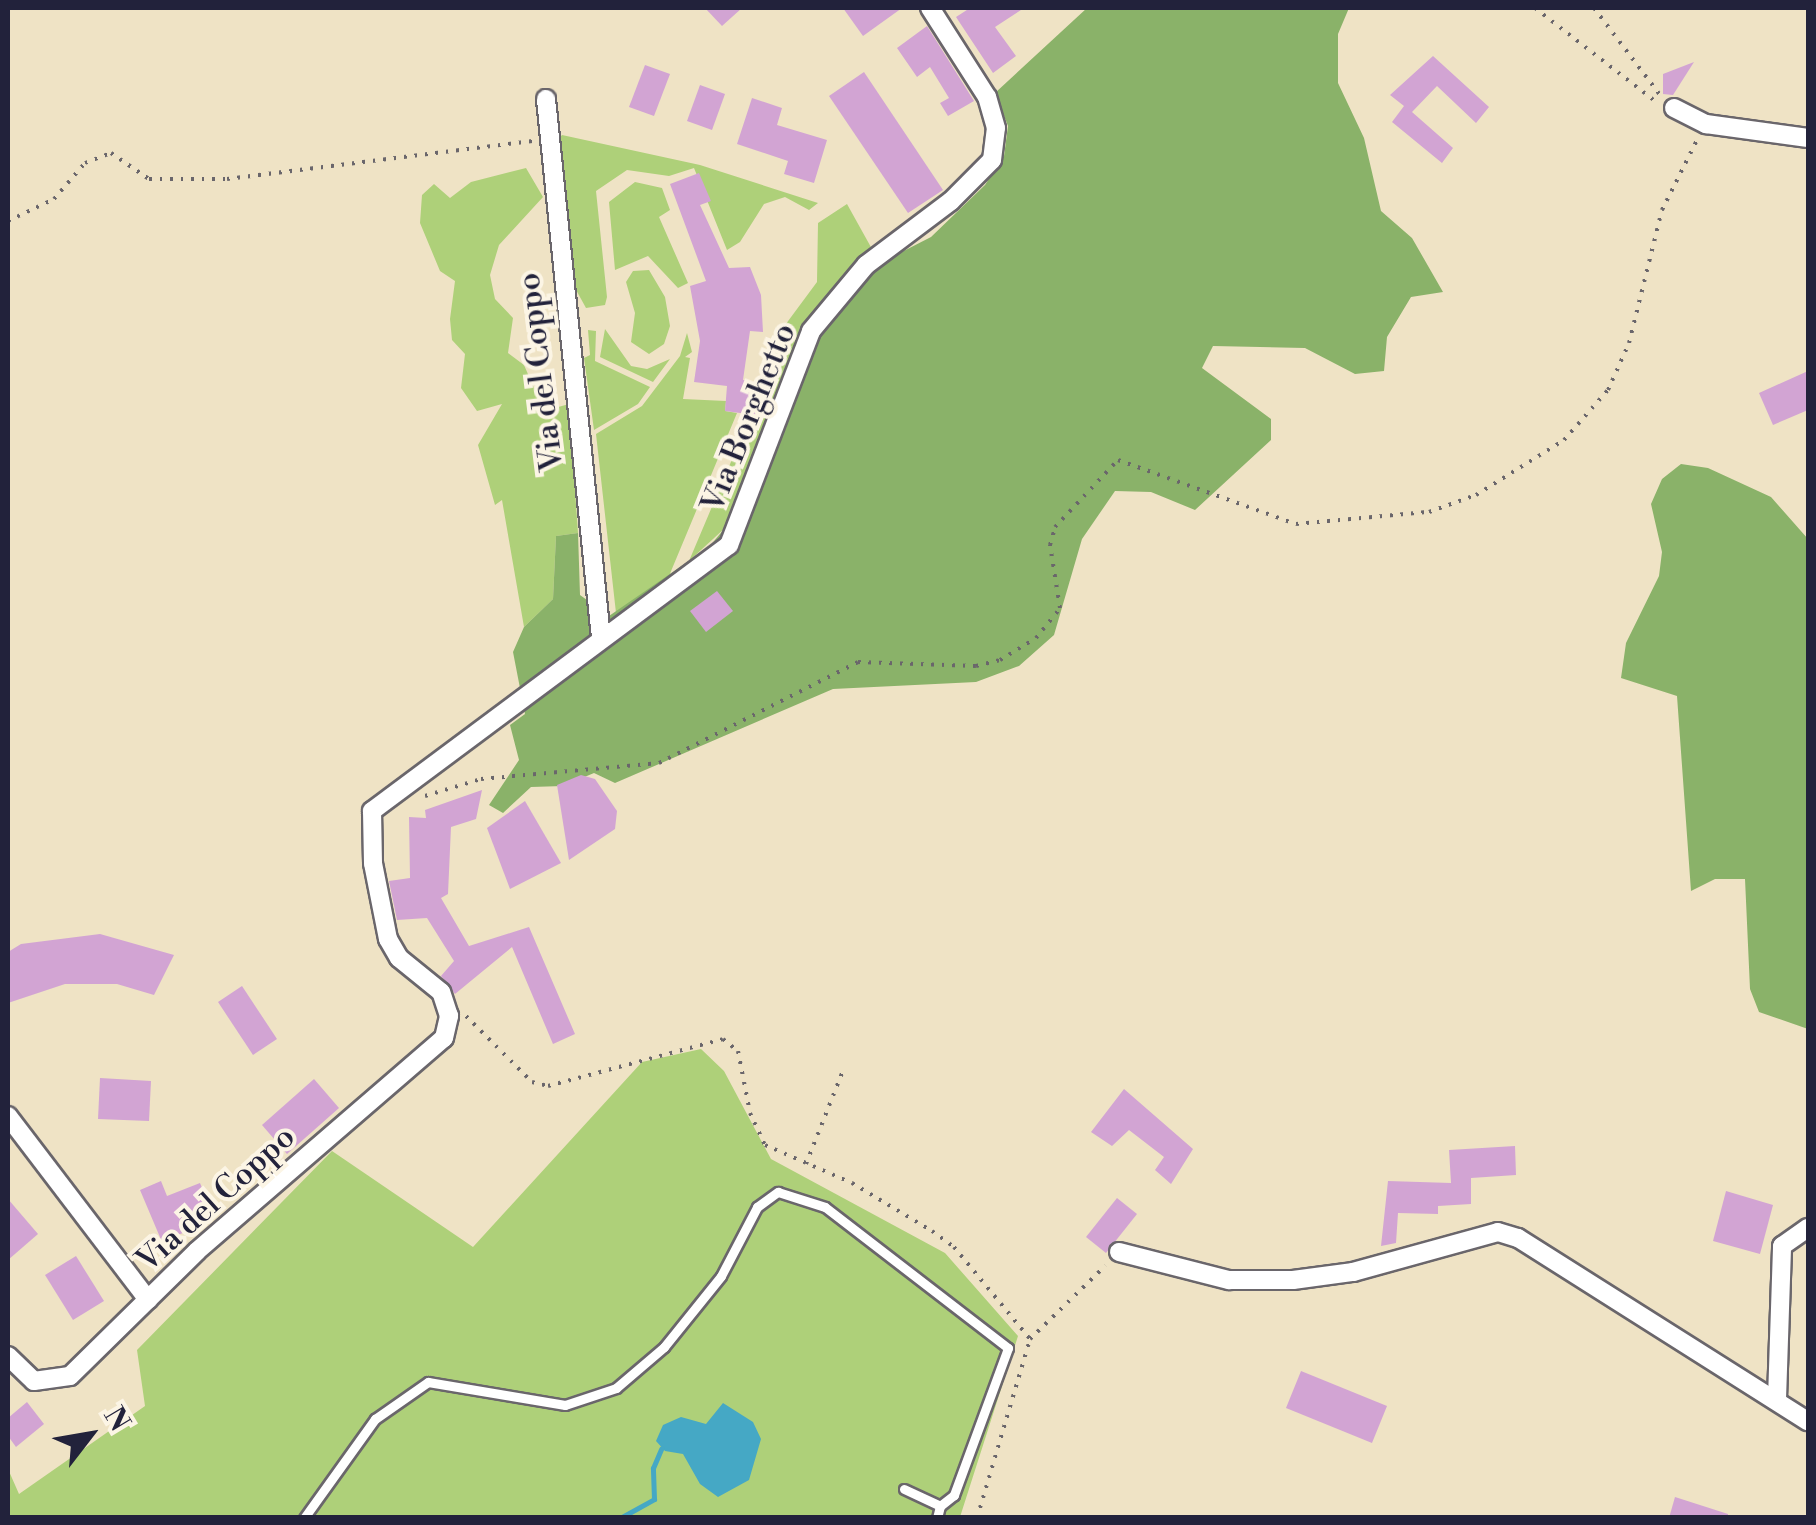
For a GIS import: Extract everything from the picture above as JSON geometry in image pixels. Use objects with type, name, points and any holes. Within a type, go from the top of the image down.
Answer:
[{"type":"street","name":"Via Borghetto","points":[[602,638],[729,546],[811,332],[866,265],[952,201],[992,160],[996,128],[987,97],[930,8]]},
{"type":"street","name":"Via del Coppo","points":[[546,99],[602,638]]},
{"type":"street","points":[[1674,108],[1706,124],[1808,138]]},
{"type":"street","points":[[449,1016],[441,992],[399,958],[388,939],[373,863],[372,811],[602,638]]},
{"type":"street","name":"Via del Coppo","points":[[8,1356],[34,1381],[64,1380],[196,1251],[423,1061],[444,1038],[449,1016]]},
{"type":"street","points":[[8,1116],[148,1300]]},
{"type":"street","points":[[1777,1398],[1782,1246],[1808,1228]]},
{"type":"street","points":[[1119,1252],[1193,1274],[1293,1280],[1353,1272],[1498,1232],[1518,1238],[1808,1421]]},
{"type":"lane","points":[[304,1518],[375,1418],[428,1382],[565,1405],[616,1388],[664,1347],[721,1276],[757,1207],[778,1192],[826,1207],[1008,1348],[954,1495],[940,1506],[936,1518]]},
{"type":"lane","points":[[904,1489],[940,1506]]},
{"type":"path","points":[[1535,8],[1657,104],[1674,108]]},
{"type":"path","points":[[1594,8],[1656,93],[1674,108]]},
{"type":"path","points":[[414,798],[481,779],[659,764],[768,703],[858,662],[976,666],[1000,660],[1036,638],[1060,608],[1050,546],[1055,527],[1118,460],[1296,524],[1429,512],[1476,495],[1564,440],[1608,390],[1629,343],[1662,210],[1706,124]]},
{"type":"path","points":[[8,221],[54,199],[85,163],[111,153],[148,180],[227,179],[548,140]]},
{"type":"path","points":[[449,1016],[479,1023],[532,1082],[548,1086],[723,1038],[738,1051],[758,1134],[765,1145],[852,1183],[954,1247],[1030,1339]]},
{"type":"path","points":[[806,1164],[844,1068]]},
{"type":"path","points":[[977,1518],[1030,1339],[1119,1252]]},
{"type":"green space","points":[[1087,8],[1349,8],[1338,34],[1338,83],[1364,138],[1381,211],[1412,238],[1443,292],[1411,297],[1387,337],[1384,371],[1355,374],[1305,348],[1213,346],[1202,368],[1271,419],[1271,440],[1195,510],[1151,492],[1115,491],[1082,539],[1054,635],[1019,666],[976,682],[833,689],[615,783],[594,773],[563,786],[531,787],[503,813],[489,805],[519,760],[510,725],[525,714],[513,652],[524,627],[553,599],[556,536],[578,533],[580,595],[609,616],[709,547],[725,528],[809,318],[872,249],[892,257],[931,237],[985,185],[1004,156],[1008,126],[995,93]]},
{"type":"green space","points":[[562,135],[700,165],[818,203],[809,210],[785,197],[764,204],[740,242],[727,250],[694,168],[669,176],[627,170],[596,191],[607,297],[605,305],[586,308],[575,288],[554,144]]},
{"type":"green space","points":[[526,168],[543,197],[499,245],[490,275],[495,299],[513,318],[508,353],[524,365],[538,397],[537,413],[569,404],[578,533],[556,536],[553,599],[524,627],[502,500],[495,505],[478,445],[502,404],[477,411],[461,388],[465,354],[452,340],[450,319],[455,281],[440,271],[420,223],[422,195],[434,184],[450,198],[471,182]]},
{"type":"green space","points":[[635,182],[662,188],[670,210],[659,217],[688,283],[678,288],[648,256],[615,270],[609,202]]},
{"type":"green space","points":[[847,204],[872,249],[795,346],[725,528],[689,561],[747,424],[765,413],[771,398],[769,359],[777,336],[817,282],[818,223]]},
{"type":"green space","points":[[649,270],[665,297],[670,326],[664,344],[649,354],[631,342],[635,313],[626,282],[633,271]]},
{"type":"green space","points":[[605,329],[631,366],[647,369],[670,359],[653,382],[600,357]]},
{"type":"green space","points":[[588,330],[596,331],[595,361],[650,387],[638,404],[594,430],[584,358],[590,355]]},
{"type":"green space","points":[[687,333],[692,352],[685,357],[690,358],[683,399],[726,401],[725,411],[737,413],[669,576],[616,613],[596,434],[642,406],[680,356]]},
{"type":"green space","points":[[1681,464],[1708,468],[1771,497],[1808,539],[1808,1029],[1759,1012],[1750,989],[1745,879],[1715,879],[1691,891],[1677,696],[1621,678],[1626,643],[1659,576],[1662,552],[1651,504],[1662,479]]},
{"type":"green space","points":[[701,1049],[724,1071],[771,1159],[945,1253],[1018,1336],[960,1517],[8,1517],[8,1469],[19,1494],[145,1406],[137,1350],[332,1151],[473,1247],[642,1062]]},
{"type":"water","points":[[723,1403],[753,1422],[761,1439],[749,1480],[718,1497],[700,1484],[683,1454],[665,1451],[656,1441],[663,1425],[681,1417],[706,1424]]},
{"type":"building","points":[[705,8],[742,8],[722,26]]},
{"type":"building","points":[[843,8],[902,8],[863,36]]},
{"type":"building","points":[[970,8],[1024,8],[995,27],[1016,56],[993,73],[956,17]]},
{"type":"building","points":[[927,26],[974,101],[948,116],[940,103],[949,98],[930,67],[917,77],[897,48]]},
{"type":"building","points":[[1433,56],[1489,107],[1476,123],[1437,86],[1412,112],[1453,148],[1442,163],[1392,122],[1404,106],[1390,95]]},
{"type":"building","points":[[1694,62],[1673,95],[1663,94],[1663,74]]},
{"type":"building","points":[[645,65],[670,74],[654,116],[629,107]]},
{"type":"building","points":[[864,72],[943,190],[908,213],[829,96]]},
{"type":"building","points":[[700,85],[725,94],[712,130],[687,121]]},
{"type":"building","points":[[752,98],[782,108],[777,125],[827,140],[814,183],[784,174],[788,161],[737,144]]},
{"type":"building","points":[[699,173],[711,201],[700,205],[729,268],[750,267],[761,295],[763,332],[750,331],[743,380],[759,383],[755,415],[725,411],[727,386],[694,382],[700,341],[690,286],[706,281],[670,184]]},
{"type":"building","points":[[1808,371],[1808,410],[1773,425],[1759,393]]},
{"type":"building","points":[[717,591],[733,611],[706,632],[690,611]]},
{"type":"building","points":[[581,775],[595,779],[617,811],[615,829],[569,860],[557,785]]},
{"type":"building","points":[[482,790],[476,819],[451,827],[448,894],[441,898],[469,946],[529,927],[575,1034],[553,1044],[512,947],[455,994],[441,976],[454,961],[427,918],[397,920],[389,881],[410,878],[409,817],[426,818],[425,810]]},
{"type":"building","points":[[525,801],[561,863],[510,889],[487,828]]},
{"type":"building","points":[[100,934],[174,955],[154,995],[117,984],[65,984],[8,1003],[8,952],[21,944]]},
{"type":"building","points":[[242,986],[277,1039],[253,1055],[218,1002]]},
{"type":"building","points":[[100,1078],[151,1081],[149,1121],[98,1119]]},
{"type":"building","points":[[314,1079],[339,1108],[287,1154],[262,1125]]},
{"type":"building","points":[[1124,1089],[1193,1149],[1171,1184],[1155,1170],[1164,1157],[1129,1130],[1112,1146],[1091,1132]]},
{"type":"building","points":[[1515,1146],[1516,1175],[1471,1178],[1471,1204],[1438,1206],[1438,1214],[1398,1213],[1396,1243],[1381,1246],[1388,1181],[1451,1183],[1449,1150]]},
{"type":"building","points":[[161,1181],[167,1196],[200,1183],[212,1211],[182,1224],[185,1232],[162,1242],[140,1190]]},
{"type":"building","points":[[1726,1191],[1773,1205],[1760,1254],[1713,1241]]},
{"type":"building","points":[[1117,1198],[1137,1214],[1106,1253],[1086,1237]]},
{"type":"building","points":[[8,1199],[38,1234],[8,1260]]},
{"type":"building","points":[[76,1256],[104,1301],[73,1320],[45,1275]]},
{"type":"building","points":[[1301,1371],[1387,1406],[1372,1443],[1286,1408]]},
{"type":"building","points":[[27,1402],[44,1424],[16,1447],[8,1436],[8,1418]]},
{"type":"building","points":[[1675,1497],[1728,1514],[1728,1518],[1669,1518]]},
{"type":"waterway","points":[[620,1518],[654,1499],[653,1468],[661,1449]]}]
